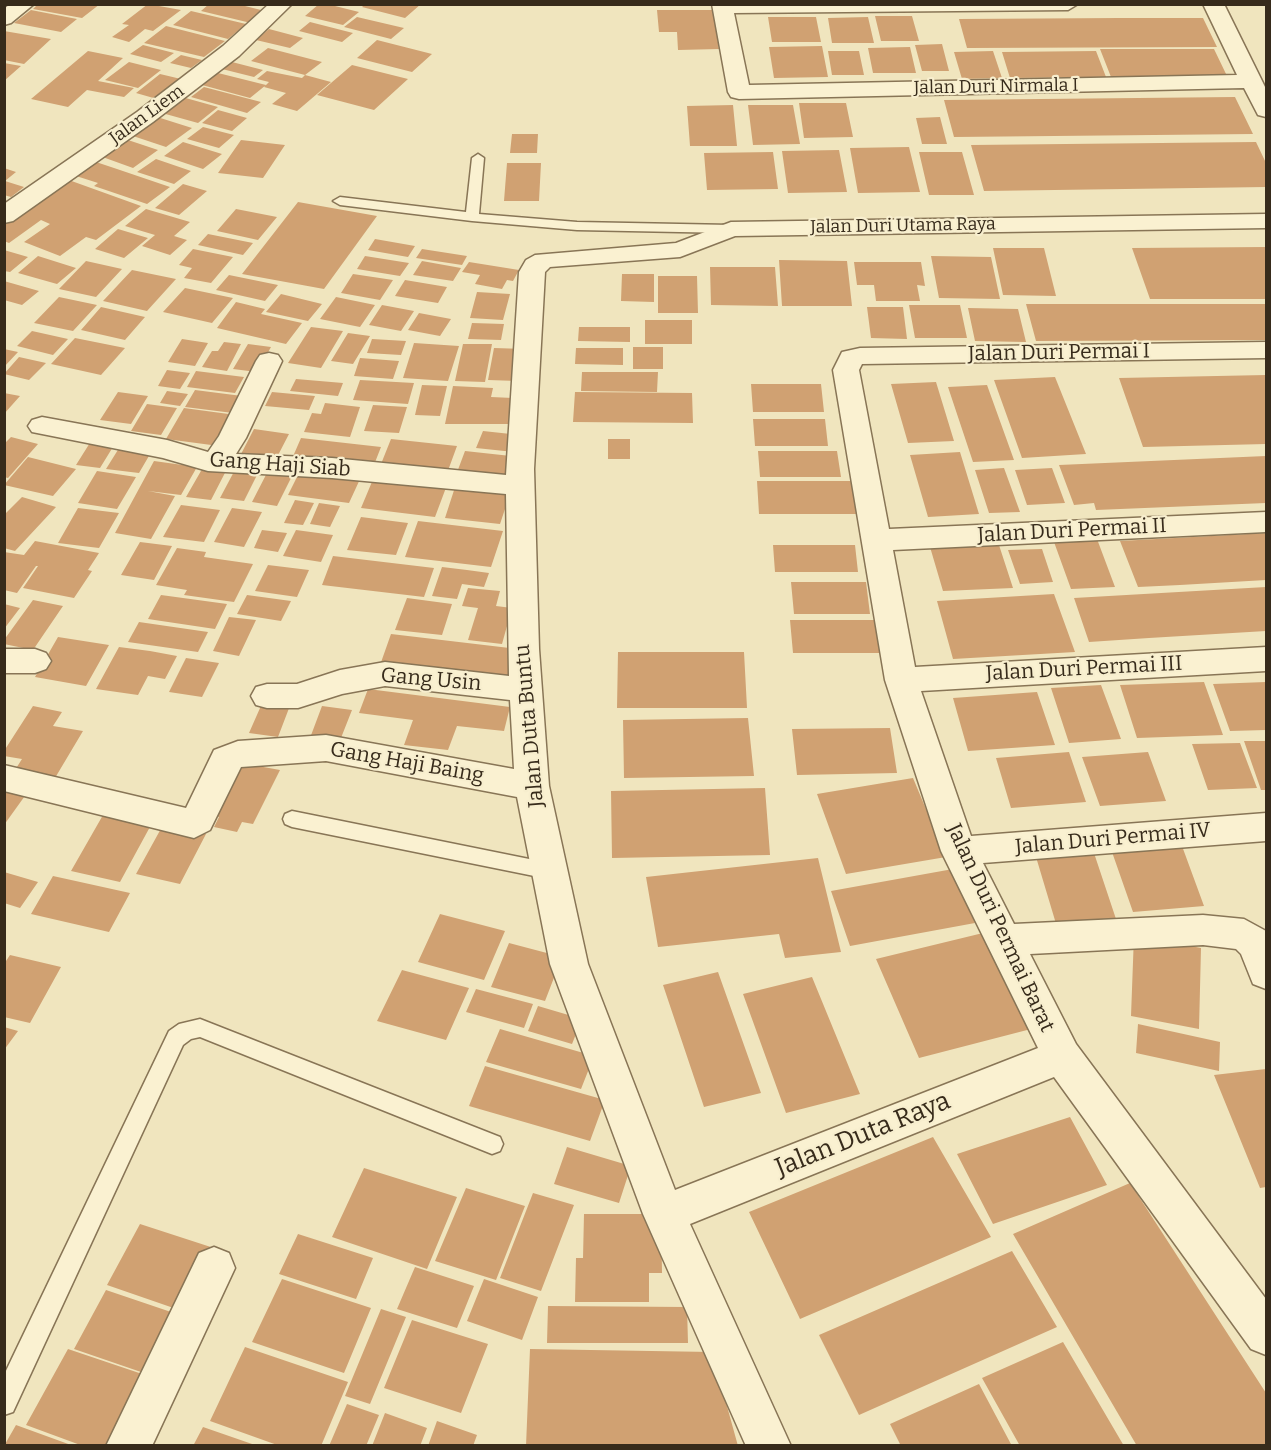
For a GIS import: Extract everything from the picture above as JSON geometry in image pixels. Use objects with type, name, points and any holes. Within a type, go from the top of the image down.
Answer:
[{"type":"street","points":[[4,19],[24,4]]},
{"type":"street","name":"Jalan Liem","points":[[4,216],[145,117],[231,51],[282,4]]},
{"type":"street","points":[[723,6],[1068,4]]},
{"type":"street","points":[[1213,4],[1266,110]]},
{"type":"street","name":"Jalan Duri Nirmala I","points":[[723,6],[739,92],[1252,81]]},
{"type":"street","name":"Jalan Duri Utama Raya","points":[[543,260],[680,250],[731,229],[1266,221]]},
{"type":"street","name":"Jalan Duta Buntu","points":[[543,260],[535,265],[531,272],[521,486],[525,690],[531,786],[569,964],[664,1214],[769,1446]]},
{"type":"street","name":"Jalan Duri Permai I","points":[[851,358],[1266,350]]},
{"type":"street","name":"Jalan Duri Permai Barat","points":[[851,358],[846,370],[878,540],[901,680],[959,851],[1062,1056],[1266,1334]]},
{"type":"street","points":[[215,463],[232,438],[268,360]]},
{"type":"street","name":"Gang Haji Siab","points":[[42,426],[167,449],[215,463],[332,468],[521,486]]},
{"type":"street","name":"Jalan Duri Permai II","points":[[878,540],[1266,522]]},
{"type":"street","name":"Jalan Duri Permai III","points":[[901,680],[1266,659]]},
{"type":"street","name":"Gang Usin","points":[[267,696],[298,696],[340,682],[386,674],[525,690]]},
{"type":"street","name":"Gang Haji Baing","points":[[4,778],[194,824],[198,820],[226,759],[238,754],[326,748],[531,786]]},
{"type":"street","name":"Jalan Duri Permai IV","points":[[959,851],[1266,827]]},
{"type":"street","points":[[1003,940],[1203,930],[1244,935],[1257,945],[1266,973]]},
{"type":"street","name":"Jalan Duta Raya","points":[[664,1214],[1062,1056]]},
{"type":"street","points":[[128,1446],[214,1268]]},
{"type":"lane","points":[[472,217],[478,158]]},
{"type":"lane","points":[[340,201],[472,217],[577,226],[731,229]]},
{"type":"lane","points":[[292,819],[549,872]]},
{"type":"lane","points":[[4,1403],[176,1038],[186,1031],[200,1028],[492,1144]]},
{"type":"building","points":[[38,4],[100,4],[82,18],[33,9]]},
{"type":"building","points":[[148,4],[181,10],[153,31],[145,29],[129,42],[112,37],[129,25],[122,24]]},
{"type":"building","points":[[209,4],[237,4],[269,12],[255,24],[201,11]]},
{"type":"building","points":[[319,4],[359,12],[343,25],[305,16]]},
{"type":"building","points":[[365,4],[421,4],[405,18],[362,7]]},
{"type":"building","points":[[31,10],[77,19],[61,32],[14,23]]},
{"type":"building","points":[[657,10],[713,10],[719,49],[678,50],[677,32],[659,32]]},
{"type":"building","points":[[191,11],[246,24],[228,39],[173,25]]},
{"type":"building","points":[[875,16],[912,16],[919,41],[881,41]]},
{"type":"building","points":[[357,17],[404,28],[391,39],[344,27]]},
{"type":"building","points":[[768,17],[816,17],[821,42],[772,42]]},
{"type":"building","points":[[868,17],[874,43],[832,43],[828,18]]},
{"type":"building","points":[[1203,18],[1217,47],[967,48],[959,19]]},
{"type":"building","points":[[310,22],[353,33],[342,42],[299,31]]},
{"type":"building","points":[[166,26],[225,41],[204,57],[144,43]]},
{"type":"building","points":[[269,29],[303,38],[290,48],[256,40]]},
{"type":"building","points":[[4,31],[51,39],[24,64],[4,60]]},
{"type":"building","points":[[377,40],[432,54],[412,72],[357,58]]},
{"type":"building","points":[[942,44],[949,71],[922,71],[915,45]]},
{"type":"building","points":[[143,45],[174,53],[161,62],[130,54]]},
{"type":"building","points":[[822,46],[828,77],[774,78],[769,47]]},
{"type":"building","points":[[910,47],[916,73],[873,73],[868,48]]},
{"type":"building","points":[[268,48],[322,62],[305,75],[251,61]]},
{"type":"building","points":[[1100,49],[1214,49],[1227,76],[1111,77]]},
{"type":"building","points":[[88,51],[123,58],[98,81],[134,88],[124,97],[87,90],[68,107],[31,99]]},
{"type":"building","points":[[828,51],[859,51],[864,75],[832,75]]},
{"type":"building","points":[[993,51],[1002,78],[962,79],[954,52]]},
{"type":"building","points":[[1096,51],[1106,77],[1010,78],[1002,52]]},
{"type":"building","points":[[181,55],[202,60],[191,68],[170,63]]},
{"type":"building","points":[[129,62],[161,70],[138,88],[105,80]]},
{"type":"building","points":[[232,62],[263,70],[254,77],[222,69]]},
{"type":"building","points":[[4,63],[21,66],[4,81]]},
{"type":"building","points":[[352,65],[408,79],[374,110],[317,95]]},
{"type":"building","points":[[267,71],[302,78],[305,75],[331,82],[297,111],[272,104],[286,93],[264,87],[269,82],[257,79]]},
{"type":"building","points":[[218,73],[266,85],[250,98],[202,85]]},
{"type":"building","points":[[160,74],[181,79],[157,99],[136,93]]},
{"type":"building","points":[[204,87],[261,102],[247,113],[191,97]]},
{"type":"building","points":[[182,97],[218,107],[198,123],[162,113]]},
{"type":"building","points":[[1235,97],[1253,134],[954,137],[944,100]]},
{"type":"building","points":[[799,103],[846,103],[853,137],[804,138]]},
{"type":"building","points":[[733,105],[737,146],[690,146],[687,106]]},
{"type":"building","points":[[748,105],[793,105],[800,144],[753,145]]},
{"type":"building","points":[[218,110],[247,118],[232,131],[202,123]]},
{"type":"building","points":[[154,116],[192,128],[166,147],[127,134]]},
{"type":"building","points":[[940,117],[947,144],[922,144],[916,118]]},
{"type":"building","points":[[203,127],[234,135],[219,148],[187,139]]},
{"type":"building","points":[[512,134],[538,134],[537,153],[510,153]]},
{"type":"building","points":[[122,138],[158,150],[133,168],[97,155]]},
{"type":"building","points":[[241,140],[285,145],[263,178],[218,173]]},
{"type":"building","points":[[183,142],[222,154],[203,169],[164,156]]},
{"type":"building","points":[[1256,142],[1266,163],[1266,187],[984,191],[971,145]]},
{"type":"building","points":[[909,147],[920,192],[858,193],[850,148]]},
{"type":"building","points":[[839,150],[847,192],[788,193],[782,151]]},
{"type":"building","points":[[773,152],[778,189],[707,190],[704,153]]},
{"type":"building","points":[[919,152],[962,152],[974,195],[929,195]]},
{"type":"building","points":[[156,159],[191,171],[174,184],[137,172]]},
{"type":"building","points":[[93,161],[170,187],[147,204],[94,186],[98,183],[73,175]]},
{"type":"building","points":[[507,163],[541,163],[539,201],[504,201]]},
{"type":"building","points":[[4,168],[16,172],[5,181],[24,187],[11,197],[4,195]]},
{"type":"building","points":[[66,179],[141,206],[96,240],[86,237],[60,256],[24,242],[50,224],[41,220],[9,243],[4,241],[4,223]]},
{"type":"building","points":[[183,184],[207,191],[179,215],[155,208]]},
{"type":"building","points":[[298,202],[377,216],[324,289],[242,274]]},
{"type":"building","points":[[146,209],[190,222],[174,236],[187,240],[170,255],[142,246],[155,235],[125,226]]},
{"type":"building","points":[[236,209],[277,217],[258,240],[217,231]]},
{"type":"building","points":[[118,229],[148,238],[124,258],[95,249]]},
{"type":"building","points":[[208,234],[253,243],[243,255],[198,245]]},
{"type":"building","points":[[375,239],[415,246],[408,257],[368,250]]},
{"type":"building","points":[[1266,247],[1266,299],[1150,299],[1132,248]]},
{"type":"building","points":[[993,248],[1044,248],[1056,296],[1003,295]]},
{"type":"building","points":[[193,249],[233,257],[211,283],[184,278],[192,268],[179,265]]},
{"type":"building","points":[[422,249],[467,256],[462,265],[416,258]]},
{"type":"building","points":[[4,250],[28,257],[10,272],[4,271]]},
{"type":"building","points":[[38,256],[76,268],[57,284],[18,273]]},
{"type":"building","points":[[365,256],[409,263],[400,276],[357,269]]},
{"type":"building","points":[[931,256],[991,257],[1000,299],[939,298]]},
{"type":"building","points":[[779,260],[847,261],[852,306],[782,306]]},
{"type":"building","points":[[86,261],[122,269],[96,297],[59,289]]},
{"type":"building","points":[[422,261],[461,268],[453,281],[413,275]]},
{"type":"building","points":[[469,262],[519,270],[513,281],[507,280],[502,289],[475,284],[480,275],[462,272]]},
{"type":"building","points":[[854,262],[921,262],[925,286],[917,285],[920,301],[876,301],[874,285],[857,285]]},
{"type":"building","points":[[710,267],[775,267],[778,306],[711,305]]},
{"type":"building","points":[[132,270],[176,279],[147,311],[103,301]]},
{"type":"building","points":[[353,274],[393,280],[380,300],[341,293]]},
{"type":"building","points":[[622,274],[654,274],[654,302],[621,301]]},
{"type":"building","points":[[229,275],[278,285],[265,301],[216,290]]},
{"type":"building","points":[[658,276],[697,276],[698,313],[658,313]]},
{"type":"building","points":[[405,280],[447,287],[438,303],[395,296]]},
{"type":"building","points":[[4,281],[39,291],[22,305],[4,300]]},
{"type":"building","points":[[185,288],[233,298],[212,323],[163,312]]},
{"type":"building","points":[[477,292],[510,294],[503,320],[470,318]]},
{"type":"building","points":[[281,294],[322,304],[308,321],[266,312]]},
{"type":"building","points":[[59,297],[97,305],[73,331],[34,323]]},
{"type":"building","points":[[336,297],[375,305],[360,327],[320,319]]},
{"type":"building","points":[[236,302],[265,309],[261,314],[302,323],[286,344],[217,328]]},
{"type":"building","points":[[1026,304],[1266,304],[1266,340],[1036,341]]},
{"type":"building","points":[[382,305],[414,311],[401,331],[369,325]]},
{"type":"building","points":[[909,305],[960,305],[967,338],[915,338]]},
{"type":"building","points":[[101,307],[145,317],[125,340],[81,330]]},
{"type":"building","points":[[867,307],[903,307],[907,339],[871,338]]},
{"type":"building","points":[[968,308],[1018,309],[1026,342],[975,341]]},
{"type":"building","points":[[419,313],[451,319],[440,336],[408,330]]},
{"type":"building","points":[[645,320],[692,320],[692,344],[645,344]]},
{"type":"building","points":[[472,323],[504,324],[501,340],[468,339]]},
{"type":"building","points":[[311,327],[343,331],[321,368],[288,363]]},
{"type":"building","points":[[579,327],[630,327],[630,342],[578,341]]},
{"type":"building","points":[[32,331],[68,339],[53,355],[17,346]]},
{"type":"building","points":[[348,333],[370,336],[353,364],[331,361]]},
{"type":"building","points":[[75,338],[125,348],[101,375],[51,364]]},
{"type":"building","points":[[182,339],[208,343],[195,366],[168,362]]},
{"type":"building","points":[[372,339],[406,341],[401,355],[367,353]]},
{"type":"building","points":[[224,342],[241,344],[227,371],[202,367],[212,351],[218,351]]},
{"type":"building","points":[[414,343],[459,346],[448,381],[403,378]]},
{"type":"building","points":[[248,344],[271,347],[257,372],[233,369]]},
{"type":"building","points":[[463,344],[492,344],[485,382],[455,381]]},
{"type":"building","points":[[633,347],[663,347],[663,369],[633,369]]},
{"type":"building","points":[[494,348],[525,349],[518,381],[488,380]]},
{"type":"building","points":[[576,348],[623,348],[623,365],[575,364]]},
{"type":"building","points":[[4,349],[18,352],[4,367]]},
{"type":"building","points":[[19,357],[46,363],[29,380],[4,374]]},
{"type":"building","points":[[360,358],[399,361],[393,379],[354,376]]},
{"type":"building","points":[[167,370],[190,373],[180,389],[158,386]]},
{"type":"building","points":[[196,371],[244,377],[235,393],[187,387]]},
{"type":"building","points":[[582,372],[658,372],[657,392],[581,391]]},
{"type":"building","points":[[1266,375],[1266,444],[1143,447],[1119,378]]},
{"type":"building","points":[[1055,377],[1086,454],[1022,458],[994,380]]},
{"type":"building","points":[[296,379],[343,383],[338,396],[290,391]]},
{"type":"building","points":[[360,380],[414,383],[408,404],[353,400]]},
{"type":"building","points":[[936,382],[954,441],[908,443],[891,384]]},
{"type":"building","points":[[751,384],[821,384],[824,412],[753,412]]},
{"type":"building","points":[[422,385],[447,386],[440,416],[415,415]]},
{"type":"building","points":[[987,385],[1014,460],[973,462],[948,387]]},
{"type":"building","points":[[453,386],[493,388],[491,397],[513,398],[509,424],[445,424]]},
{"type":"building","points":[[195,390],[242,396],[233,413],[185,407]]},
{"type":"building","points":[[167,391],[188,394],[180,406],[160,403]]},
{"type":"building","points":[[118,392],[148,396],[131,424],[100,420]]},
{"type":"building","points":[[272,392],[315,396],[309,410],[265,406]]},
{"type":"building","points":[[575,392],[692,393],[693,423],[573,422]]},
{"type":"building","points":[[4,393],[20,396],[4,414]]},
{"type":"building","points":[[325,403],[360,407],[350,437],[304,432],[312,413],[321,414]]},
{"type":"building","points":[[147,404],[177,408],[161,435],[131,431]]},
{"type":"building","points":[[373,405],[407,407],[399,433],[364,431]]},
{"type":"building","points":[[184,408],[236,415],[219,446],[166,439]]},
{"type":"building","points":[[753,419],[825,419],[828,446],[755,446]]},
{"type":"building","points":[[254,429],[289,434],[275,461],[240,456]]},
{"type":"building","points":[[483,431],[520,435],[514,452],[476,448]]},
{"type":"building","points":[[11,437],[38,444],[8,478],[4,477],[4,444]]},
{"type":"building","points":[[93,438],[116,442],[100,468],[76,465]]},
{"type":"building","points":[[301,438],[381,447],[372,470],[291,461]]},
{"type":"building","points":[[391,439],[457,446],[446,476],[379,469]]},
{"type":"building","points":[[608,439],[630,439],[630,459],[608,459]]},
{"type":"building","points":[[121,445],[153,449],[139,473],[106,469]]},
{"type":"building","points":[[465,451],[520,457],[512,482],[456,475]]},
{"type":"building","points":[[758,451],[837,451],[841,477],[760,477]]},
{"type":"building","points":[[960,452],[979,514],[928,517],[910,455]]},
{"type":"building","points":[[1266,456],[1266,503],[1096,510],[1094,503],[1074,505],[1059,465]]},
{"type":"building","points":[[28,457],[76,469],[53,496],[4,485]]},
{"type":"building","points":[[154,461],[197,467],[181,495],[148,491],[175,496],[151,539],[115,533]]},
{"type":"building","points":[[205,464],[228,467],[211,500],[186,497]]},
{"type":"building","points":[[237,466],[260,469],[244,501],[220,498]]},
{"type":"building","points":[[1004,468],[1020,512],[989,513],[975,470]]},
{"type":"building","points":[[1052,468],[1065,503],[1027,505],[1015,470]]},
{"type":"building","points":[[269,469],[294,472],[277,506],[252,502]]},
{"type":"building","points":[[301,469],[361,477],[349,503],[288,495]]},
{"type":"building","points":[[97,471],[136,477],[117,509],[78,503]]},
{"type":"building","points":[[374,477],[447,485],[435,517],[361,508]]},
{"type":"building","points":[[457,481],[512,488],[500,524],[445,518]]},
{"type":"building","points":[[757,481],[852,481],[856,514],[759,514]]},
{"type":"building","points":[[22,497],[56,507],[15,551],[4,548],[4,515]]},
{"type":"building","points":[[295,500],[314,503],[303,525],[284,523]]},
{"type":"building","points":[[319,503],[340,506],[330,527],[310,524]]},
{"type":"building","points":[[181,505],[220,510],[204,542],[163,537]]},
{"type":"building","points":[[78,508],[119,513],[99,548],[58,543]]},
{"type":"building","points":[[232,508],[262,512],[244,547],[214,542]]},
{"type":"building","points":[[361,517],[408,523],[396,555],[347,550]]},
{"type":"building","points":[[418,521],[503,531],[491,567],[405,557]]},
{"type":"building","points":[[262,530],[287,533],[278,552],[254,548]]},
{"type":"building","points":[[296,530],[333,535],[321,562],[283,556]]},
{"type":"building","points":[[1266,533],[1266,580],[1180,585],[1138,587],[1120,541]]},
{"type":"building","points":[[1097,539],[1115,587],[1071,589],[1054,542]]},
{"type":"building","points":[[35,541],[99,553],[88,570],[92,571],[74,598],[23,588],[38,566],[17,593],[4,590],[4,552],[24,555]]},
{"type":"building","points":[[140,542],[172,546],[154,580],[121,575]]},
{"type":"building","points":[[998,542],[1013,588],[943,591],[930,547]]},
{"type":"building","points":[[773,545],[855,545],[858,572],[775,572]]},
{"type":"building","points":[[177,548],[206,552],[204,557],[253,564],[234,602],[184,595],[187,590],[156,585]]},
{"type":"building","points":[[1042,549],[1053,582],[1020,584],[1008,550]]},
{"type":"building","points":[[333,556],[434,568],[424,597],[322,585]]},
{"type":"building","points":[[268,565],[309,570],[297,597],[255,591]]},
{"type":"building","points":[[442,567],[489,573],[484,587],[462,584],[457,599],[432,596]]},
{"type":"building","points":[[791,582],[866,582],[870,614],[794,614]]},
{"type":"building","points":[[1266,587],[1266,631],[1089,642],[1074,598]]},
{"type":"building","points":[[468,588],[500,591],[496,606],[512,608],[502,644],[468,640],[478,608],[462,606]]},
{"type":"building","points":[[1054,594],[1075,652],[953,659],[937,601]]},
{"type":"building","points":[[161,595],[227,604],[215,629],[148,619]]},
{"type":"building","points":[[247,595],[291,601],[281,621],[237,614]]},
{"type":"building","points":[[407,598],[452,604],[442,635],[395,630]]},
{"type":"building","points":[[33,600],[63,606],[33,650],[4,644],[4,640]]},
{"type":"building","points":[[4,604],[20,608],[4,629]]},
{"type":"building","points":[[229,617],[256,620],[239,656],[213,651]]},
{"type":"building","points":[[790,620],[881,620],[886,653],[793,653]]},
{"type":"building","points":[[139,622],[208,632],[198,652],[128,642]]},
{"type":"building","points":[[391,634],[518,649],[508,685],[379,668]]},
{"type":"building","points":[[58,637],[109,645],[86,686],[35,677]]},
{"type":"building","points":[[119,647],[177,656],[165,679],[148,676],[138,695],[96,689]]},
{"type":"building","points":[[618,652],[744,652],[747,708],[617,708]]},
{"type":"building","points":[[186,658],[219,663],[202,697],[169,692]]},
{"type":"building","points":[[1204,682],[1223,735],[1137,738],[1120,685]]},
{"type":"building","points":[[1266,682],[1266,730],[1230,731],[1213,684]]},
{"type":"building","points":[[1101,685],[1121,739],[1069,743],[1051,688]]},
{"type":"building","points":[[368,689],[510,707],[504,731],[457,726],[448,750],[404,745],[413,720],[359,713]]},
{"type":"building","points":[[1037,692],[1055,745],[968,751],[953,698]]},
{"type":"building","points":[[264,699],[291,703],[278,737],[249,733]]},
{"type":"building","points":[[33,706],[62,712],[53,726],[83,731],[55,778],[15,770],[22,759],[4,756],[4,751]]},
{"type":"building","points":[[322,706],[352,710],[339,743],[310,738]]},
{"type":"building","points":[[748,718],[754,776],[624,778],[623,720]]},
{"type":"building","points":[[890,728],[897,773],[797,775],[792,729]]},
{"type":"building","points":[[1244,741],[1266,741],[1266,790],[1261,790]]},
{"type":"building","points":[[1240,743],[1257,788],[1208,790],[1192,744]]},
{"type":"building","points":[[1069,752],[1086,802],[1011,808],[996,758]]},
{"type":"building","points":[[1148,752],[1166,801],[1100,806],[1082,757]]},
{"type":"building","points":[[236,762],[280,770],[253,824],[242,822],[237,832],[214,827],[219,817],[209,815]]},
{"type":"building","points":[[913,778],[946,857],[846,874],[817,794]]},
{"type":"building","points":[[4,786],[27,793],[4,825]]},
{"type":"building","points":[[765,788],[770,855],[612,858],[611,791]]},
{"type":"building","points":[[103,815],[151,825],[120,882],[71,871]]},
{"type":"building","points":[[163,825],[206,834],[180,884],[136,874]]},
{"type":"building","points":[[1182,846],[1204,906],[1133,912],[1112,852]]},
{"type":"building","points":[[1094,853],[1117,922],[1057,927],[1036,857]]},
{"type":"building","points":[[818,858],[841,952],[785,958],[779,934],[658,947],[646,877]]},
{"type":"building","points":[[953,869],[975,923],[850,946],[831,891]]},
{"type":"building","points":[[4,872],[38,882],[20,908],[4,903]]},
{"type":"building","points":[[53,876],[130,893],[109,932],[31,914]]},
{"type":"building","points":[[440,914],[505,931],[484,980],[418,962]]},
{"type":"building","points":[[983,933],[1031,1029],[919,1058],[876,959]]},
{"type":"building","points":[[1134,935],[1201,948],[1199,1029],[1131,1016]]},
{"type":"building","points":[[509,943],[562,957],[545,1001],[491,987]]},
{"type":"building","points":[[10,955],[61,967],[30,1023],[4,1017],[4,964]]},
{"type":"building","points":[[402,970],[469,988],[446,1040],[377,1021]]},
{"type":"building","points":[[718,972],[761,1093],[704,1107],[663,985]]},
{"type":"building","points":[[812,977],[860,1094],[786,1113],[743,994]]},
{"type":"building","points":[[476,989],[533,1004],[524,1028],[466,1012]]},
{"type":"building","points":[[538,1006],[582,1019],[572,1044],[528,1031]]},
{"type":"building","points":[[1138,1024],[1220,1042],[1219,1071],[1136,1053]]},
{"type":"building","points":[[4,1027],[18,1031],[4,1050]]},
{"type":"building","points":[[500,1029],[594,1056],[581,1089],[486,1062]]},
{"type":"building","points":[[485,1066],[605,1100],[590,1141],[469,1106]]},
{"type":"building","points":[[1266,1069],[1266,1187],[1260,1188],[1214,1075]]},
{"type":"building","points":[[1070,1117],[1107,1185],[993,1224],[957,1154]]},
{"type":"building","points":[[933,1137],[991,1237],[800,1319],[749,1212]]},
{"type":"building","points":[[567,1147],[631,1166],[619,1203],[554,1184]]},
{"type":"building","points":[[364,1168],[457,1197],[427,1269],[332,1237]]},
{"type":"building","points":[[1130,1183],[1266,1393],[1266,1446],[1137,1446],[1013,1234]]},
{"type":"building","points":[[466,1188],[525,1206],[496,1280],[435,1261]]},
{"type":"building","points":[[533,1193],[574,1205],[541,1291],[500,1278]]},
{"type":"building","points":[[584,1214],[661,1214],[662,1273],[649,1273],[649,1302],[575,1302],[576,1258],[583,1258]]},
{"type":"building","points":[[140,1224],[220,1250],[188,1313],[107,1285]]},
{"type":"building","points":[[298,1234],[373,1258],[356,1299],[279,1274]]},
{"type":"building","points":[[1012,1251],[1057,1327],[859,1415],[819,1335]]},
{"type":"building","points":[[415,1267],[474,1286],[457,1328],[397,1309]]},
{"type":"building","points":[[282,1279],[371,1308],[344,1373],[252,1342]]},
{"type":"building","points":[[484,1279],[538,1297],[522,1340],[467,1321]]},
{"type":"building","points":[[106,1290],[171,1312],[141,1372],[74,1349]]},
{"type":"building","points":[[548,1306],[687,1307],[688,1343],[547,1343]]},
{"type":"building","points":[[381,1309],[406,1317],[370,1404],[345,1396]]},
{"type":"building","points":[[412,1320],[488,1344],[461,1413],[384,1388]]},
{"type":"building","points":[[1063,1342],[1124,1446],[1020,1446],[982,1378]]},
{"type":"building","points":[[245,1347],[348,1382],[321,1446],[280,1446],[210,1421]]},
{"type":"building","points":[[68,1349],[154,1378],[120,1446],[83,1446],[26,1425]]},
{"type":"building","points":[[530,1349],[712,1352],[738,1446],[526,1446]]},
{"type":"building","points":[[979,1384],[1012,1446],[901,1446],[890,1424]]},
{"type":"building","points":[[347,1404],[379,1415],[366,1446],[329,1446]]},
{"type":"building","points":[[385,1413],[427,1428],[420,1446],[372,1446]]},
{"type":"building","points":[[437,1421],[477,1435],[473,1446],[428,1446]]},
{"type":"building","points":[[16,1425],[71,1445],[71,1446],[4,1446]]},
{"type":"building","points":[[203,1427],[255,1445],[255,1446],[193,1446]]}]
